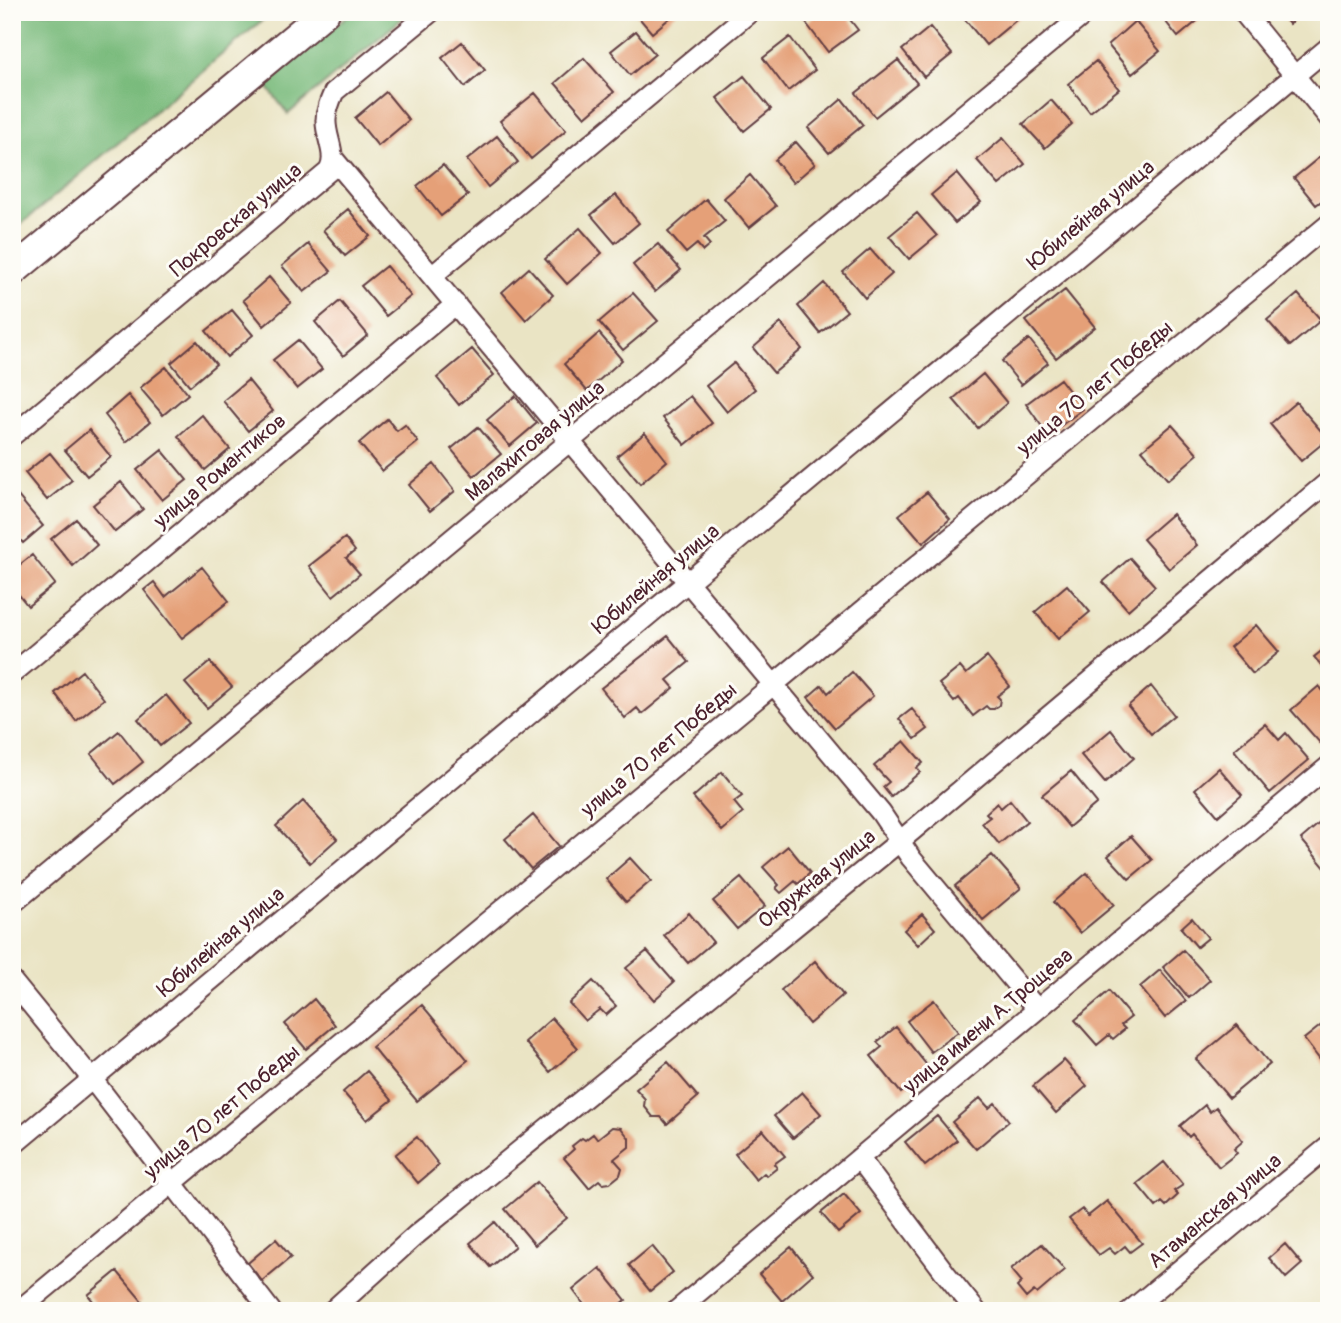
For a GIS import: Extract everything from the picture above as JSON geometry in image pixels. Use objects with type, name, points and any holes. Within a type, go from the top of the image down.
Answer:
[{"type":"main road","points":[[12,272],[325,12]]},
{"type":"street","points":[[431,12],[334,92],[326,119],[332,157],[881,813],[911,858],[1037,1009]]},
{"type":"street","points":[[432,276],[750,12]]},
{"type":"street","name":"Малахитовая улица","points":[[12,904],[1087,12]]},
{"type":"street","points":[[1243,12],[1329,118]]},
{"type":"street","name":"Юбилейная улица","points":[[12,1146],[1329,47]]},
{"type":"street","name":"Покровская улица","points":[[12,436],[329,171],[332,157]]},
{"type":"street","name":"улица 70 лет Победы","points":[[18,1311],[1329,224]]},
{"type":"street","name":"улица Романтиков","points":[[12,674],[456,304]]},
{"type":"street","name":"Окружная улица","points":[[332,1311],[416,1235],[900,841],[1329,481]]},
{"type":"street","name":"улица имени А.Трощева","points":[[676,1311],[1329,766]]},
{"type":"street","points":[[12,981],[92,1079],[271,1311]]},
{"type":"street","name":"Атаманская улица","points":[[1130,1311],[1329,1146]]},
{"type":"street","points":[[859,1158],[976,1311]]},
{"type":"green space","points":[[19,12],[272,12],[12,232],[12,18]]},
{"type":"green space","points":[[352,12],[410,12],[288,114],[265,84]]},
{"type":"building","points":[[634,12],[677,12],[652,33]]},
{"type":"building","points":[[820,12],[844,12],[858,30],[828,52],[806,23]]},
{"type":"building","points":[[967,12],[1018,12],[1021,16],[986,45],[962,16]]},
{"type":"building","points":[[1158,12],[1208,12],[1178,37]]},
{"type":"building","points":[[1279,12],[1303,12],[1289,24]]},
{"type":"building","points":[[1135,21],[1160,51],[1132,74],[1108,45]]},
{"type":"building","points":[[930,27],[952,54],[924,77],[902,50]]},
{"type":"building","points":[[636,31],[655,54],[630,75],[611,51]]},
{"type":"building","points":[[790,37],[815,70],[788,91],[763,58]]},
{"type":"building","points":[[462,42],[485,70],[465,87],[442,58]]},
{"type":"building","points":[[584,58],[614,92],[585,117],[555,83]]},
{"type":"building","points":[[898,60],[917,83],[875,117],[856,93]]},
{"type":"building","points":[[1096,61],[1119,89],[1090,112],[1068,84]]},
{"type":"building","points":[[744,76],[771,109],[744,131],[717,98]]},
{"type":"building","points":[[386,92],[409,120],[378,146],[355,118]]},
{"type":"building","points":[[535,93],[566,130],[531,159],[500,121]]},
{"type":"building","points":[[842,99],[863,125],[829,153],[808,128]]},
{"type":"building","points":[[1051,100],[1072,124],[1045,148],[1023,124]]},
{"type":"building","points":[[497,136],[518,162],[488,187],[467,160]]},
{"type":"building","points":[[1003,138],[1025,164],[999,185],[977,160]]},
{"type":"building","points":[[796,142],[815,164],[793,183],[775,160]]},
{"type":"building","points":[[1321,156],[1329,166],[1329,195],[1316,205],[1294,178]]},
{"type":"building","points":[[443,165],[468,195],[441,216],[417,186]]},
{"type":"building","points":[[957,173],[981,202],[955,223],[931,195]]},
{"type":"building","points":[[750,175],[776,206],[749,228],[724,198]]},
{"type":"building","points":[[616,195],[639,223],[615,243],[591,215]]},
{"type":"building","points":[[706,199],[725,221],[704,238],[710,245],[703,251],[697,244],[686,253],[668,232]]},
{"type":"building","points":[[348,209],[370,236],[345,256],[323,230]]},
{"type":"building","points":[[917,213],[937,236],[909,259],[889,236]]},
{"type":"building","points":[[580,228],[602,253],[567,284],[545,259]]},
{"type":"building","points":[[308,244],[331,271],[304,292],[282,266]]},
{"type":"building","points":[[658,244],[681,270],[655,292],[633,265]]},
{"type":"building","points":[[870,249],[892,274],[865,298],[843,272]]},
{"type":"building","points":[[386,266],[411,296],[386,316],[361,286]]},
{"type":"building","points":[[529,268],[553,295],[526,320],[502,292]]},
{"type":"building","points":[[269,277],[291,303],[264,326],[243,300]]},
{"type":"building","points":[[824,283],[847,311],[820,333],[798,306]]},
{"type":"building","points":[[1065,290],[1095,327],[1056,358],[1026,321]]},
{"type":"building","points":[[633,293],[658,321],[623,350],[599,322]]},
{"type":"building","points":[[1298,294],[1321,320],[1290,346],[1267,320]]},
{"type":"building","points":[[340,301],[368,335],[343,356],[315,322]]},
{"type":"building","points":[[232,310],[253,335],[227,357],[206,331]]},
{"type":"building","points":[[781,323],[802,349],[774,373],[753,348]]},
{"type":"building","points":[[599,333],[622,360],[587,391],[564,364]]},
{"type":"building","points":[[1029,339],[1048,363],[1021,385],[1002,361]]},
{"type":"building","points":[[298,340],[322,369],[297,389],[273,360]]},
{"type":"building","points":[[197,341],[216,364],[190,386],[171,363]]},
{"type":"building","points":[[472,349],[494,375],[459,405],[437,378]]},
{"type":"building","points":[[734,363],[755,389],[727,412],[706,386]]},
{"type":"building","points":[[166,367],[188,394],[163,415],[140,388]]},
{"type":"building","points":[[983,374],[1007,403],[978,428],[953,399]]},
{"type":"building","points":[[1060,379],[1083,409],[1048,435],[1026,404]]},
{"type":"building","points":[[248,380],[273,411],[248,431],[223,401]]},
{"type":"building","points":[[128,395],[150,422],[126,442],[105,415]]},
{"type":"building","points":[[515,396],[537,423],[510,446],[487,420]]},
{"type":"building","points":[[690,396],[712,423],[685,445],[663,418]]},
{"type":"building","points":[[1296,402],[1328,439],[1301,461],[1270,424]]},
{"type":"building","points":[[202,415],[230,449],[205,470],[178,436]]},
{"type":"building","points":[[387,419],[397,431],[405,425],[418,442],[382,471],[359,443]]},
{"type":"building","points":[[1172,425],[1198,454],[1168,480],[1142,450]]},
{"type":"building","points":[[478,427],[501,454],[474,476],[451,449]]},
{"type":"building","points":[[89,430],[111,457],[87,476],[65,450]]},
{"type":"building","points":[[645,433],[667,461],[640,484],[617,456]]},
{"type":"building","points":[[162,450],[187,480],[162,500],[137,470]]},
{"type":"building","points":[[50,453],[72,480],[47,500],[25,473]]},
{"type":"building","points":[[434,464],[455,491],[430,511],[409,485]]},
{"type":"building","points":[[121,482],[143,509],[115,532],[93,505]]},
{"type":"building","points":[[12,489],[43,526],[23,543],[12,531]]},
{"type":"building","points":[[927,492],[950,519],[923,543],[899,515]]},
{"type":"building","points":[[1172,514],[1197,545],[1169,569],[1143,539]]},
{"type":"building","points":[[76,519],[97,545],[73,566],[51,539]]},
{"type":"building","points":[[345,538],[355,551],[346,558],[360,574],[333,596],[309,566]]},
{"type":"building","points":[[32,555],[55,584],[28,606],[12,586],[12,571]]},
{"type":"building","points":[[1130,558],[1155,586],[1128,610],[1103,582]]},
{"type":"building","points":[[202,567],[229,601],[182,638],[144,590],[154,582],[165,597]]},
{"type":"building","points":[[1067,585],[1090,612],[1058,639],[1035,612]]},
{"type":"building","points":[[1256,625],[1279,652],[1253,674],[1230,647]]},
{"type":"building","points":[[668,636],[689,662],[667,680],[674,688],[642,714],[637,708],[625,718],[601,688]]},
{"type":"building","points":[[1329,645],[1329,674],[1314,657]]},
{"type":"building","points":[[987,657],[1010,686],[997,696],[1000,699],[999,705],[994,709],[986,706],[973,716],[959,698],[954,702],[939,684],[960,667],[966,674]]},
{"type":"building","points":[[210,662],[232,687],[207,708],[185,683]]},
{"type":"building","points":[[82,671],[104,699],[76,721],[55,693]]},
{"type":"building","points":[[852,672],[873,696],[835,728],[808,697],[822,685],[828,693]]},
{"type":"building","points":[[1151,686],[1174,715],[1151,734],[1128,706]]},
{"type":"building","points":[[1319,686],[1329,698],[1329,736],[1320,743],[1291,710]]},
{"type":"building","points":[[166,695],[189,723],[160,746],[138,719]]},
{"type":"building","points":[[912,709],[928,729],[915,739],[899,719]]},
{"type":"building","points":[[1265,724],[1279,740],[1286,733],[1309,760],[1270,793],[1234,750]]},
{"type":"building","points":[[1111,730],[1134,758],[1105,783],[1081,755]]},
{"type":"building","points":[[119,731],[143,762],[115,784],[91,754]]},
{"type":"building","points":[[904,741],[923,763],[917,768],[920,772],[891,797],[883,787],[889,782],[874,766]]},
{"type":"building","points":[[1219,768],[1242,795],[1218,816],[1195,789]]},
{"type":"building","points":[[1071,771],[1097,803],[1069,827],[1042,795]]},
{"type":"building","points":[[722,772],[742,796],[734,802],[743,813],[722,831],[693,797]]},
{"type":"building","points":[[1010,800],[1027,821],[999,844],[982,823],[990,817],[986,813],[997,803],[1001,808]]},
{"type":"building","points":[[303,801],[337,839],[310,863],[276,826]]},
{"type":"building","points":[[533,815],[559,846],[531,869],[505,839]]},
{"type":"building","points":[[1329,815],[1329,865],[1325,868],[1301,839]]},
{"type":"building","points":[[1131,836],[1152,860],[1129,879],[1108,856]]},
{"type":"building","points":[[788,846],[810,873],[798,884],[795,881],[781,893],[776,888],[779,885],[763,867]]},
{"type":"building","points":[[992,855],[1021,888],[983,920],[955,886]]},
{"type":"building","points":[[630,858],[651,881],[626,902],[606,879]]},
{"type":"building","points":[[1087,873],[1114,905],[1080,933],[1053,902]]},
{"type":"building","points":[[741,878],[765,906],[737,929],[713,901]]},
{"type":"building","points":[[689,913],[713,942],[688,963],[664,935]]},
{"type":"building","points":[[922,914],[935,929],[918,945],[904,930]]},
{"type":"building","points":[[1192,918],[1208,938],[1197,947],[1181,928]]},
{"type":"building","points":[[1183,950],[1210,980],[1189,998],[1163,967]]},
{"type":"building","points":[[647,951],[674,982],[654,1000],[626,968]]},
{"type":"building","points":[[815,961],[843,995],[809,1024],[781,990]]},
{"type":"building","points":[[1160,970],[1186,1001],[1165,1018],[1140,987]]},
{"type":"building","points":[[593,981],[616,1006],[606,1015],[600,1009],[585,1021],[569,1003]]},
{"type":"building","points":[[1109,991],[1131,1017],[1121,1025],[1125,1029],[1113,1039],[1109,1035],[1097,1045],[1075,1020]]},
{"type":"building","points":[[314,999],[335,1025],[306,1049],[285,1024]]},
{"type":"building","points":[[934,1000],[958,1032],[931,1052],[907,1021]]},
{"type":"building","points":[[422,1005],[468,1060],[417,1101],[372,1047]]},
{"type":"building","points":[[552,1018],[578,1048],[550,1072],[525,1042]]},
{"type":"building","points":[[1329,1019],[1329,1061],[1324,1065],[1304,1039]]},
{"type":"building","points":[[1237,1025],[1270,1064],[1229,1098],[1196,1059]]},
{"type":"building","points":[[896,1027],[930,1069],[901,1093],[871,1056],[882,1047],[877,1042]]},
{"type":"building","points":[[1064,1060],[1087,1086],[1056,1113],[1033,1086]]},
{"type":"building","points":[[668,1062],[698,1097],[667,1124],[661,1117],[653,1117],[644,1106],[645,1099],[636,1089]]},
{"type":"building","points":[[367,1071],[392,1100],[367,1120],[343,1092]]},
{"type":"building","points":[[802,1092],[821,1114],[793,1138],[774,1116]]},
{"type":"building","points":[[980,1098],[989,1108],[995,1103],[1009,1121],[976,1149],[952,1122]]},
{"type":"building","points":[[1205,1105],[1210,1112],[1216,1107],[1243,1141],[1234,1149],[1237,1153],[1219,1167],[1192,1134],[1189,1137],[1180,1126]]},
{"type":"building","points":[[937,1116],[957,1140],[925,1166],[905,1142]]},
{"type":"building","points":[[612,1127],[621,1128],[629,1138],[629,1147],[614,1159],[622,1168],[620,1175],[610,1183],[603,1184],[599,1180],[589,1188],[564,1158],[582,1138],[585,1140],[593,1134],[597,1139]]},
{"type":"building","points":[[763,1130],[785,1156],[774,1164],[777,1168],[767,1176],[764,1173],[756,1180],[735,1154]]},
{"type":"building","points":[[417,1137],[439,1165],[418,1183],[395,1155]]},
{"type":"building","points":[[1164,1162],[1183,1185],[1174,1191],[1178,1195],[1166,1206],[1162,1202],[1156,1207],[1137,1184]]},
{"type":"building","points":[[537,1182],[567,1218],[535,1245],[505,1209]]},
{"type":"building","points":[[844,1194],[861,1214],[838,1233],[821,1213]]},
{"type":"building","points":[[1107,1201],[1142,1243],[1130,1252],[1125,1246],[1115,1254],[1109,1248],[1099,1255],[1069,1219],[1082,1209],[1088,1216]]},
{"type":"building","points":[[495,1222],[515,1246],[490,1267],[470,1243]]},
{"type":"building","points":[[276,1239],[291,1257],[262,1281],[248,1263]]},
{"type":"building","points":[[1042,1244],[1065,1270],[1037,1294],[1034,1291],[1026,1298],[1017,1287],[1022,1282],[1011,1269]]},
{"type":"building","points":[[1285,1244],[1302,1264],[1286,1278],[1269,1258]]},
{"type":"building","points":[[652,1246],[673,1272],[650,1291],[629,1265]]},
{"type":"building","points":[[791,1247],[813,1274],[782,1301],[759,1274]]},
{"type":"building","points":[[600,1268],[626,1300],[612,1311],[589,1311],[573,1290]]},
{"type":"building","points":[[117,1271],[142,1301],[130,1311],[101,1311],[88,1295]]}]
